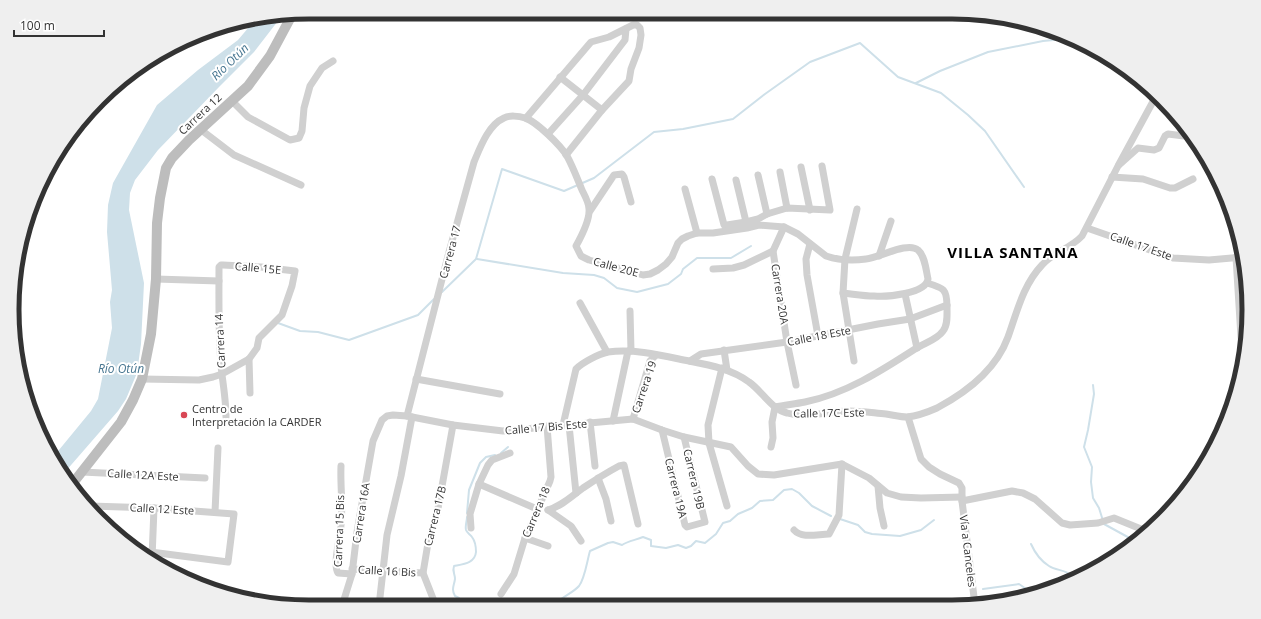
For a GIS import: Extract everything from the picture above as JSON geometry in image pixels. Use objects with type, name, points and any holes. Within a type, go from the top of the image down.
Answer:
[{"type":"street","name":"Carrera 12","points":[[75,481],[121,422],[142,379],[151,334],[156,278],[157,223],[166,168],[172,158],[200,129],[248,86],[270,56],[289,20]]},
{"type":"street","points":[[566,155],[602,110],[629,82],[630,69],[639,48],[641,35],[640,28],[637,25],[633,25],[591,42],[526,118],[548,134],[566,155],[573,167],[590,211]]},
{"type":"street","points":[[548,134],[583,95],[626,40],[626,29]]},
{"type":"street","points":[[232,101],[248,117],[290,140],[296,140],[299,138],[302,130],[304,108],[310,86],[322,68],[333,61]]},
{"type":"street","points":[[560,77],[602,110]]},
{"type":"street","name":"Calle 17C Este","points":[[775,407],[786,413],[803,415],[849,411],[908,417],[937,408],[974,384],[989,370],[1000,356],[1024,292],[1041,265],[1052,255],[1075,244],[1082,236],[1153,101]]},
{"type":"street","name":"Carrera 17","points":[[380,600],[387,535],[401,476],[416,380],[474,162],[495,124],[505,117],[516,116],[526,118]]},
{"type":"street","points":[[200,129],[234,155],[300,185]]},
{"type":"street","points":[[1118,166],[1135,150],[1143,148],[1154,150],[1159,148],[1165,136],[1168,134],[1184,136]]},
{"type":"street","points":[[685,189],[697,233],[713,233],[747,225],[767,214],[787,208],[830,210],[822,166]]},
{"type":"street","points":[[801,167],[810,210]]},
{"type":"street","points":[[780,172],[787,208]]},
{"type":"street","name":"Calle 20E","points":[[631,202],[624,177],[622,174],[614,175],[590,211],[583,233],[576,246],[581,256],[589,260],[643,275],[650,274],[658,270],[672,257],[678,243],[682,239],[697,233]]},
{"type":"street","points":[[758,175],[767,214]]},
{"type":"street","points":[[1112,177],[1143,179],[1170,188],[1175,188],[1193,179]]},
{"type":"street","points":[[712,179],[724,225],[772,225],[784,227],[798,234],[826,256],[845,259],[866,260],[903,248],[911,247],[917,249],[922,254],[928,279],[927,283],[923,287],[905,294],[875,296],[843,293]]},
{"type":"street","points":[[736,180],[747,225]]},
{"type":"street","points":[[854,361],[843,293],[845,259],[857,209]]},
{"type":"street","points":[[879,256],[892,220]]},
{"type":"street","points":[[713,269],[733,268],[744,265],[773,251],[784,227]]},
{"type":"street","name":"Calle 17 Este","points":[[1087,228],[1173,258],[1209,260],[1237,257]]},
{"type":"street","points":[[810,244],[806,259],[807,275],[818,336]]},
{"type":"street","name":"Carrera 20A","points":[[773,251],[787,342],[796,385]]},
{"type":"street","name":"Calle 15E","points":[[221,265],[261,267],[295,271],[292,286],[282,315],[259,338],[257,348],[249,359]]},
{"type":"street","name":"Carrera 14","points":[[221,265],[219,267],[219,310],[226,417]]},
{"type":"street","points":[[1240,270],[1241,332]]},
{"type":"street","points":[[156,278],[219,281]]},
{"type":"street","points":[[775,407],[805,402],[859,383],[888,368],[917,348],[938,336],[944,330],[947,320],[945,290],[941,287],[927,283]]},
{"type":"street","points":[[905,294],[917,348]]},
{"type":"street","points":[[580,303],[607,352]]},
{"type":"street","name":"Calle 18 Este","points":[[690,361],[701,354],[787,342],[878,324],[910,320],[947,305]]},
{"type":"street","points":[[613,421],[630,351],[630,311]]},
{"type":"street","points":[[724,350],[724,369],[708,425],[709,443],[727,506]]},
{"type":"street","points":[[576,493],[566,425],[576,369],[582,364],[607,352],[630,351],[662,355],[724,369],[749,382],[775,407]]},
{"type":"street","name":"Carrera 19","points":[[633,419],[650,361],[656,355]]},
{"type":"street","points":[[142,379],[199,380],[222,374],[249,359],[250,393]]},
{"type":"street","points":[[416,380],[500,394]]},
{"type":"street","points":[[771,447],[772,422],[775,407]]},
{"type":"street","name":"Calle 17 Bis Este","points":[[382,420],[387,416],[393,415],[410,416],[453,425],[503,431],[633,419],[662,430],[709,443],[731,447],[748,466],[758,474],[774,475],[842,464]]},
{"type":"street","name":"Vía a Canceles","points":[[908,417],[921,458],[934,471],[959,483],[962,488],[962,499],[974,599]]},
{"type":"street","name":"Carrera 16A","points":[[344,600],[352,571],[357,532],[373,441],[382,420]]},
{"type":"street","points":[[590,422],[596,466]]},
{"type":"street","name":"Carrera 17B","points":[[423,573],[428,543],[437,514],[453,425]]},
{"type":"street","name":"Carrera 18","points":[[501,594],[514,574],[525,538],[551,477],[547,426]]},
{"type":"street","name":"Carrera 19A","points":[[662,430],[686,526],[704,522]]},
{"type":"street","name":"Carrera 19B","points":[[684,436],[704,522]]},
{"type":"street","points":[[215,512],[218,448]]},
{"type":"street","points":[[471,528],[470,514],[478,484],[492,460],[510,453]]},
{"type":"street","points":[[794,530],[798,534],[803,535],[829,534],[839,515],[842,464],[869,478],[886,493],[901,497],[962,499],[1012,491],[1023,493],[1035,499],[1062,523],[1070,525],[1098,523],[1114,518],[1141,530]]},
{"type":"street","name":"Carrera 15 Bis","points":[[338,573],[336,570],[336,563],[341,528],[341,466]]},
{"type":"street","points":[[581,541],[571,526],[548,510],[555,508],[598,478],[619,466],[624,466],[638,524]]},
{"type":"street","name":"Calle 12A Este","points":[[82,472],[205,478]]},
{"type":"street","points":[[598,478],[606,499],[611,521]]},
{"type":"street","points":[[478,484],[537,509]]},
{"type":"street","points":[[878,486],[880,508],[884,526]]},
{"type":"street","name":"Calle 12 Este","points":[[96,506],[154,508],[234,514],[228,562],[155,555]]},
{"type":"street","points":[[153,554],[154,508]]},
{"type":"street","points":[[525,538],[548,546]]},
{"type":"street","name":"Calle 16 Bis","points":[[338,573],[352,571],[382,571],[423,573]]},
{"type":"street","points":[[423,573],[434,600]]},
{"type":"water","name":"Río Otún","points":[[278,21],[254,52],[158,150],[135,180],[130,193],[129,210],[144,283],[141,344],[137,373],[126,399],[118,411],[67,470],[57,453],[91,411],[98,399],[112,328],[110,302],[112,290],[107,232],[108,205],[113,183],[157,105],[198,70],[238,40],[250,26]]},
{"type":"waterway","points":[[916,83],[940,71],[988,52],[1043,41],[1059,39]]},
{"type":"waterway","points":[[442,292],[476,259],[502,169],[564,191],[594,178],[654,132],[683,129],[733,119],[810,62],[860,43],[898,77],[941,93],[968,115],[985,131],[1024,187]]},
{"type":"waterway","points":[[477,259],[563,273],[594,275],[604,278],[617,288],[637,292],[668,284],[681,274],[683,269],[697,258],[731,258],[751,246]]},
{"type":"waterway","points":[[278,323],[300,331],[318,332],[349,340],[418,315],[434,299]]},
{"type":"waterway","points":[[1093,385],[1094,394],[1084,447],[1092,467],[1091,482],[1093,498],[1099,508],[1104,524],[1130,538]]},
{"type":"waterway","points":[[501,453],[508,447]]},
{"type":"waterway","points":[[467,513],[469,490],[480,463],[486,457],[495,455]]},
{"type":"waterway","points":[[559,600],[573,591],[581,583],[590,551],[608,543],[613,542],[622,545],[643,537],[651,540],[651,546],[666,548],[678,545],[686,548],[691,546],[696,541],[705,543],[716,534],[723,523],[730,521],[738,514],[752,508],[760,501],[773,500],[784,490],[792,489],[799,493],[812,506],[831,516]]},
{"type":"waterway","points":[[460,600],[455,596],[453,591],[455,579],[453,569],[454,566],[462,565],[474,559],[476,552],[475,542],[466,530],[467,517]]},
{"type":"waterway","points":[[840,519],[858,525],[865,532],[872,534],[900,536],[921,530],[934,520]]},
{"type":"waterway","points":[[1031,544],[1036,554],[1043,562],[1052,568],[1066,572],[1069,575]]},
{"type":"waterway","points":[[983,589],[1019,584],[1027,590]]},
{"type":"place","name":"Centro de Interpretación la CARDER","points":[[184,415]]},
{"type":"district","name":"VILLA SANTANA","points":[[1013,253]]}]
